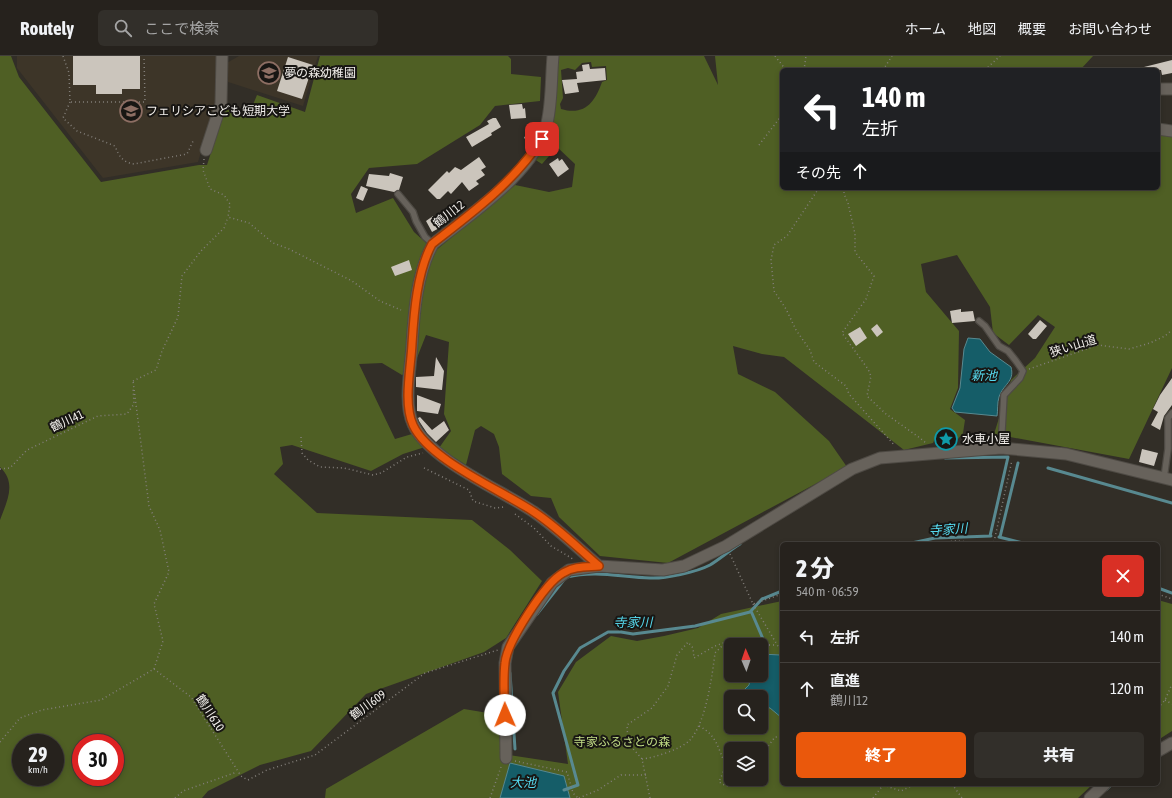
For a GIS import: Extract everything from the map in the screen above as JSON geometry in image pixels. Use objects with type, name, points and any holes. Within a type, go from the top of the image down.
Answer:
[{"type":"street","points":[[206,150],[221,104],[222,56]]},
{"type":"street","name":"鶴川12","points":[[553,56],[548,124],[542,139],[522,167],[493,196],[432,244],[427,253],[414,312],[409,408],[412,424],[431,448],[457,466],[534,512],[599,566]]},
{"type":"street","points":[[1160,89],[1172,88]]},
{"type":"street","points":[[1160,129],[1172,130]]},
{"type":"street","points":[[506,758],[504,663],[508,647],[552,583],[569,570],[599,566],[664,570],[674,569],[726,546],[852,469],[880,458],[1001,448],[1066,454],[1168,479]]},
{"type":"street","points":[[1160,750],[1172,743]]},
{"type":"street","points":[[1090,798],[1103,786]]},
{"type":"lane","points":[[398,194],[413,212],[425,237],[432,244]]},
{"type":"lane","points":[[979,321],[985,326],[999,346],[1008,351],[1023,371],[1020,378],[1004,395],[1001,448]]},
{"type":"lane","points":[[1168,479],[1168,418],[1172,413]]},
{"type":"path","points":[[63,56],[69,73],[70,102],[63,118],[77,131],[115,146],[120,157],[126,162],[134,164],[187,154],[194,139]]},
{"type":"path","points":[[70,102],[145,102],[144,56]]},
{"type":"path","points":[[775,56],[784,68]]},
{"type":"path","points":[[804,68],[806,56]]},
{"type":"path","points":[[884,68],[892,56]]},
{"type":"path","points":[[987,68],[1000,56]]},
{"type":"path","points":[[759,145],[780,118]]},
{"type":"path","points":[[0,742],[20,718],[42,710],[101,700],[154,669],[163,641],[154,604],[169,572],[160,530],[149,506],[133,381],[156,370],[162,351],[178,317],[182,276],[201,251],[224,228],[228,217],[230,204],[224,194],[210,188],[203,170],[206,150]]},
{"type":"path","points":[[818,190],[788,236],[774,245],[771,260],[774,291],[796,330],[810,350],[814,362],[846,386],[849,394],[903,455]]},
{"type":"path","points":[[844,190],[855,234],[855,252],[874,276],[866,299],[842,333],[872,376],[867,396],[886,414],[920,438],[935,453]]},
{"type":"path","points":[[228,217],[249,223],[273,243],[289,249],[352,281],[380,301],[401,310]]},
{"type":"path","name":"狭い山道","points":[[1023,371],[1098,345],[1129,349],[1150,343],[1165,336],[1172,330]]},
{"type":"path","name":"鶴川41","points":[[0,469],[10,468],[26,450],[98,416],[127,414],[134,404],[133,381]]},
{"type":"path","points":[[302,437],[302,453],[308,460],[320,467],[344,468],[373,474],[381,473],[416,454],[424,453],[443,456]]},
{"type":"path","points":[[944,542],[994,542],[1014,450]]},
{"type":"path","points":[[424,468],[470,490],[473,501],[494,508],[504,507],[509,510]]},
{"type":"path","points":[[515,513],[534,528],[551,546],[585,567]]},
{"type":"path","points":[[726,546],[753,604],[775,645],[780,651]]},
{"type":"path","points":[[753,604],[780,595]]},
{"type":"path","points":[[1160,595],[1172,599]]},
{"type":"path","points":[[650,798],[642,759],[628,743],[627,725],[652,708],[668,686],[677,655],[688,642],[693,648],[694,658],[714,646],[723,645]]},
{"type":"path","points":[[642,759],[660,755],[689,741],[699,726],[713,671],[715,653],[723,645]]},
{"type":"path","points":[[768,645],[775,645]]},
{"type":"path","name":"鶴川609","points":[[241,776],[248,780],[267,770],[315,755],[425,673],[460,660],[508,647]]},
{"type":"path","name":"鶴川610","points":[[154,669],[191,697],[241,776]]},
{"type":"path","points":[[1160,706],[1165,700],[1172,684]]},
{"type":"path","points":[[1165,700],[1172,704]]},
{"type":"path","points":[[699,726],[709,731],[717,742],[724,761]]},
{"type":"path","points":[[768,746],[775,737],[780,737]]},
{"type":"path","points":[[490,798],[496,778],[506,758],[567,772],[573,793],[578,798],[598,790],[621,775],[646,775]]},
{"type":"path","points":[[724,771],[719,782],[724,785]]},
{"type":"path","points":[[175,798],[182,791],[238,772]]},
{"type":"path","points":[[874,798],[883,786]]},
{"type":"path","points":[[887,786],[901,791],[912,786]]},
{"type":"path","points":[[953,786],[962,798]]},
{"type":"shaded area","name":"フェリシアこども短期大学","points":[[17,56],[217,56],[216,101],[198,162],[103,178],[17,68]]},
{"type":"shaded area","name":"夢の森幼稚園","points":[[239,56],[318,56],[303,106],[225,81],[225,64]]},
{"type":"green space","points":[[0,56],[11,56],[19,77],[101,182],[199,165],[207,165],[225,109],[249,114],[257,95],[305,112],[320,56],[508,56],[511,59],[511,74],[541,77],[540,101],[495,106],[480,125],[417,164],[369,168],[351,194],[356,213],[393,198],[414,232],[435,251],[515,185],[549,192],[572,187],[575,164],[557,147],[542,164],[534,159],[559,56],[704,56],[718,85],[715,56],[1093,56],[1082,68],[780,68],[780,190],[1160,190],[1160,134],[1172,134],[1172,368],[1129,459],[994,434],[1011,380],[1035,358],[1055,327],[1038,315],[1009,345],[993,333],[990,307],[957,255],[921,264],[926,292],[959,331],[958,388],[950,409],[965,420],[963,433],[958,439],[950,430],[939,429],[933,443],[904,450],[784,357],[762,354],[733,346],[738,374],[775,392],[829,441],[847,467],[668,563],[600,556],[559,517],[551,498],[531,496],[502,474],[499,447],[494,434],[481,426],[475,430],[466,465],[439,448],[451,431],[444,414],[449,342],[426,335],[413,368],[402,375],[382,363],[359,364],[395,439],[412,434],[425,447],[403,454],[371,471],[292,445],[280,447],[283,464],[274,474],[317,513],[472,520],[510,550],[542,581],[506,638],[484,652],[366,694],[311,751],[260,765],[208,791],[202,798],[0,798],[0,520],[8,499],[8,479],[0,467]],"holes":[[[591,62],[592,67],[606,66],[607,80],[602,82],[596,96],[588,106],[577,111],[561,109],[560,104],[563,98],[561,70],[568,68],[575,70],[582,63]]]},
{"type":"green space","name":"寺家ふるさとの森","points":[[780,601],[780,655],[768,654],[768,638],[724,638],[724,682],[750,682],[749,685],[744,690],[724,690],[724,734],[768,734],[768,707],[770,707],[780,716],[780,786],[1091,786],[1078,798],[570,798],[564,776],[510,763],[500,798],[325,798],[326,789],[464,709],[494,714],[509,755],[568,764],[558,692],[576,662],[611,636],[637,641],[698,628],[721,614]]},
{"type":"green space","points":[[1160,601],[1172,604],[1172,731],[1160,739]]},
{"type":"water","name":"新池","points":[[968,338],[980,339],[990,352],[1011,367],[1012,372],[1010,380],[999,397],[997,416],[955,412],[952,408],[960,388],[964,349]]},
{"type":"water","points":[[768,654],[780,655],[780,716],[768,708],[768,690],[744,690],[749,685],[750,682],[768,682]]},
{"type":"water","name":"大池","points":[[510,763],[564,776],[570,798],[500,798]]},
{"type":"building","points":[[73,56],[140,56],[140,89],[122,89],[122,94],[96,94],[96,85],[73,85]]},
{"type":"building","points":[[288,57],[313,65],[302,99],[277,91]]},
{"type":"building","points":[[1172,60],[1172,73],[1162,75],[1160,68],[1144,67]]},
{"type":"building","points":[[589,64],[590,69],[605,68],[606,80],[577,83],[579,92],[565,94],[562,80],[577,79],[576,72],[583,71],[582,65]]},
{"type":"building","points":[[522,104],[523,109],[525,108],[526,118],[511,119],[509,105]]},
{"type":"building","points":[[496,118],[501,127],[491,133],[492,135],[472,147],[466,137],[489,124],[487,121]]},
{"type":"building","points":[[529,129],[535,134],[530,142],[524,138]]},
{"type":"building","points":[[479,157],[486,167],[481,170],[485,175],[476,181],[479,184],[469,191],[462,182],[451,194],[448,191],[440,199],[437,199],[428,190],[447,171],[449,173],[455,167],[461,170]]},
{"type":"building","points":[[558,158],[559,161],[562,159],[569,169],[558,177],[549,164]]},
{"type":"building","points":[[390,173],[403,177],[399,190],[394,192],[366,186],[369,174],[389,176]]},
{"type":"building","points":[[361,186],[368,189],[363,201],[356,198]]},
{"type":"building","points":[[433,216],[441,227],[432,232],[426,221]]},
{"type":"building","points":[[409,260],[412,270],[395,276],[391,267]]},
{"type":"building","points":[[961,309],[961,312],[973,311],[975,321],[952,323],[950,311]]},
{"type":"building","points":[[1040,320],[1047,326],[1036,339],[1033,339],[1028,334]]},
{"type":"building","points":[[877,324],[883,332],[877,337],[871,329]]},
{"type":"building","points":[[860,327],[867,338],[856,346],[848,334]]},
{"type":"building","points":[[436,357],[444,371],[442,390],[416,387],[416,377],[434,376]]},
{"type":"building","points":[[1172,378],[1172,405],[1164,416],[1160,430],[1151,425],[1158,412],[1153,409],[1160,395]]},
{"type":"building","points":[[417,395],[441,404],[438,414],[417,411]]},
{"type":"building","points":[[420,417],[432,430],[444,421],[449,430],[436,442],[427,433],[419,421],[418,418]]},
{"type":"building","points":[[1142,449],[1158,453],[1154,466],[1139,462]]},
{"type":"waterway","points":[[945,458],[1008,457],[990,536]]},
{"type":"waterway","points":[[1000,537],[1018,463]]},
{"type":"waterway","points":[[1048,468],[1172,503]]},
{"type":"waterway","name":"寺家川","points":[[916,542],[935,538],[991,536]]},
{"type":"waterway","name":"寺家川","points":[[999,537],[1019,542]]},
{"type":"waterway","points":[[567,577],[588,574],[650,578],[672,576],[704,568],[740,544]]},
{"type":"waterway","points":[[537,614],[563,581]]},
{"type":"waterway","name":"寺家川","points":[[1160,589],[1172,593]]},
{"type":"waterway","name":"寺家川","points":[[564,790],[578,785],[553,693],[564,671],[580,648],[608,632],[633,634],[695,626],[750,612],[762,599],[780,592]]},
{"type":"waterway","points":[[751,611],[763,638]]},
{"type":"waterway","points":[[510,673],[515,749]]},
{"type":"waterway","points":[[1107,789],[1110,786]]},
{"type":"place","name":"夢の森幼稚園","points":[[269,73]]},
{"type":"place","name":"フェリシアこども短期大学","points":[[131,111]]},
{"type":"place","name":"水車小屋","points":[[946,439]]},
{"type":"route","points":[[505,715],[504,663],[508,647],[517,632],[552,583],[562,573],[576,568],[599,566],[544,519],[457,466],[431,448],[412,424],[409,414],[408,399],[414,312],[427,253],[432,244],[493,196],[514,176],[530,157],[542,139]]}]
